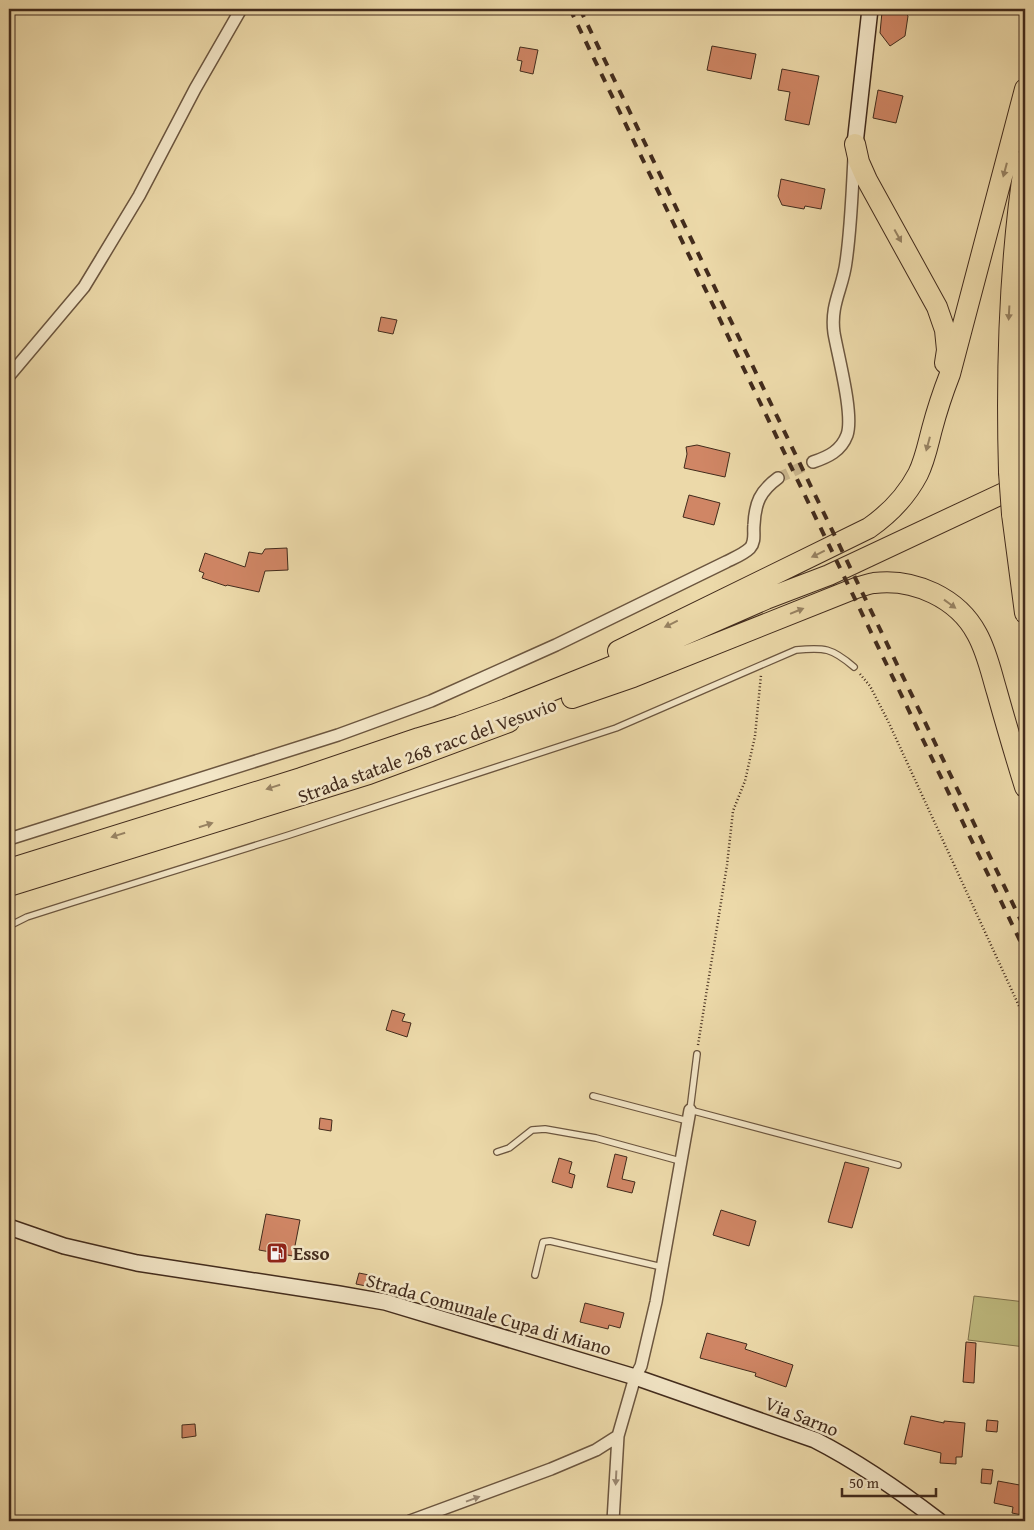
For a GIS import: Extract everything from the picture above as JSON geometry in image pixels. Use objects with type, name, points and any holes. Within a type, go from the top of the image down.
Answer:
[{"type":"highway","points":[[419,738],[571,673],[869,528],[884,518],[897,505],[919,472],[941,397],[950,374],[1025,89]]},
{"type":"highway","points":[[855,144],[860,162],[874,194],[937,307],[945,330],[947,350],[941,397]]},
{"type":"highway","points":[[1022,470],[1008,362],[1011,281],[1025,160]]},
{"type":"highway","points":[[852,187],[858,184],[864,185],[874,194]]},
{"type":"highway","points":[[1025,316],[1022,470],[1012,514],[1025,612]]},
{"type":"highway","name":"Strada statale 268 racc del Vesuvio","points":[[9,886],[369,774],[572,698],[770,607],[1022,470]]},
{"type":"highway","name":"Strada statale 268 racc del Vesuvio","points":[[9,869],[301,778],[459,726],[613,666],[766,599],[829,574]]},
{"type":"highway","points":[[572,698],[633,677],[856,588],[873,583],[892,582],[912,585],[948,601],[964,615],[977,633],[987,655],[1025,787]]},
{"type":"highway","points":[[9,901],[22,894],[120,859],[169,837]]},
{"type":"street","points":[[9,376],[84,287],[139,196],[195,89],[241,9]]},
{"type":"street","points":[[813,462],[840,449],[847,434],[849,418],[834,331],[833,311],[846,263],[855,144],[870,9]]},
{"type":"street","points":[[9,839],[338,735],[431,702],[556,646],[726,562],[751,547],[755,539],[756,505],[761,492],[778,478]]},
{"type":"street","points":[[613,1521],[618,1436],[645,1348],[662,1268],[689,1115]]},
{"type":"street","name":"Strada Comunale Cupa di Miano","points":[[9,1227],[64,1246],[137,1263],[385,1302],[636,1377]]},
{"type":"street","name":"Via Sarno","points":[[636,1377],[815,1440],[842,1454],[939,1521]]},
{"type":"street","points":[[410,1521],[550,1469],[596,1450],[618,1436]]},
{"type":"lane","points":[[9,926],[27,917],[54,908],[327,823],[607,731],[796,650],[819,648],[840,655],[854,666]]},
{"type":"lane","points":[[689,1115],[697,1054]]},
{"type":"lane","points":[[593,1096],[689,1115],[898,1165]]},
{"type":"lane","points":[[497,1152],[509,1148],[532,1130],[545,1129],[596,1138],[680,1161]]},
{"type":"lane","points":[[535,1275],[543,1242],[662,1268]]},
{"type":"path","points":[[697,1054],[727,865],[733,811],[745,781],[755,736],[761,681],[760,665]]},
{"type":"path","points":[[854,666],[870,686],[888,721],[1025,1019]]},
{"type":"shaded area","points":[[974,1296],[1025,1302],[1025,1347],[968,1340]]},
{"type":"building","points":[[889,9],[902,9],[908,16],[905,36],[890,46],[880,33],[882,12]]},
{"type":"building","points":[[712,46],[756,54],[751,79],[707,70]]},
{"type":"building","points":[[520,47],[538,50],[533,74],[520,71],[522,61],[517,60]]},
{"type":"building","points":[[782,69],[819,76],[809,125],[785,120],[790,92],[778,90]]},
{"type":"building","points":[[878,90],[903,96],[896,123],[873,118]]},
{"type":"building","points":[[781,179],[825,189],[821,209],[805,206],[804,209],[782,205],[778,196]]},
{"type":"building","points":[[381,317],[397,320],[393,334],[378,331]]},
{"type":"building","points":[[697,445],[730,453],[725,477],[684,468],[687,454],[686,447]]},
{"type":"building","points":[[689,495],[720,503],[714,525],[683,517]]},
{"type":"building","points":[[287,548],[288,570],[265,571],[259,592],[226,586],[202,578],[204,573],[199,571],[205,553],[245,567],[249,552],[262,554],[265,549]]},
{"type":"building","points":[[392,1010],[405,1014],[402,1021],[411,1023],[407,1037],[386,1030]]},
{"type":"building","points":[[320,1118],[332,1120],[331,1131],[319,1129]]},
{"type":"building","points":[[615,1154],[627,1157],[622,1179],[635,1182],[632,1193],[607,1187]]},
{"type":"building","points":[[559,1158],[572,1162],[569,1173],[575,1175],[572,1188],[552,1182]]},
{"type":"building","points":[[845,1162],[869,1168],[852,1228],[828,1222]]},
{"type":"building","points":[[721,1210],[756,1221],[749,1246],[713,1235]]},
{"type":"building","points":[[266,1214],[300,1220],[293,1256],[259,1250]]},
{"type":"building","points":[[359,1273],[374,1276],[371,1287],[356,1284]]},
{"type":"building","points":[[585,1303],[624,1313],[620,1328],[609,1325],[608,1329],[580,1322]]},
{"type":"building","points":[[707,1333],[747,1344],[745,1349],[793,1365],[786,1387],[755,1376],[756,1373],[700,1358]]},
{"type":"building","points":[[966,1342],[976,1343],[974,1383],[963,1382]]},
{"type":"building","points":[[911,1416],[944,1423],[944,1421],[965,1423],[962,1457],[956,1457],[956,1464],[940,1463],[941,1453],[904,1444]]},
{"type":"building","points":[[987,1420],[998,1421],[997,1432],[986,1431]]},
{"type":"building","points":[[195,1424],[196,1436],[182,1438],[182,1425]]},
{"type":"building","points":[[982,1469],[993,1470],[991,1484],[981,1483]]},
{"type":"building","points":[[998,1481],[1025,1486],[1022,1515],[1012,1513],[1013,1507],[994,1503]]},
{"type":"tunnel","points":[[778,478],[813,462]]},
{"type":"railway","points":[[570,9],[1025,951]]},
{"type":"railway","points":[[580,9],[1025,929]]},
{"type":"place","name":"Esso","points":[[277,1253]]}]
